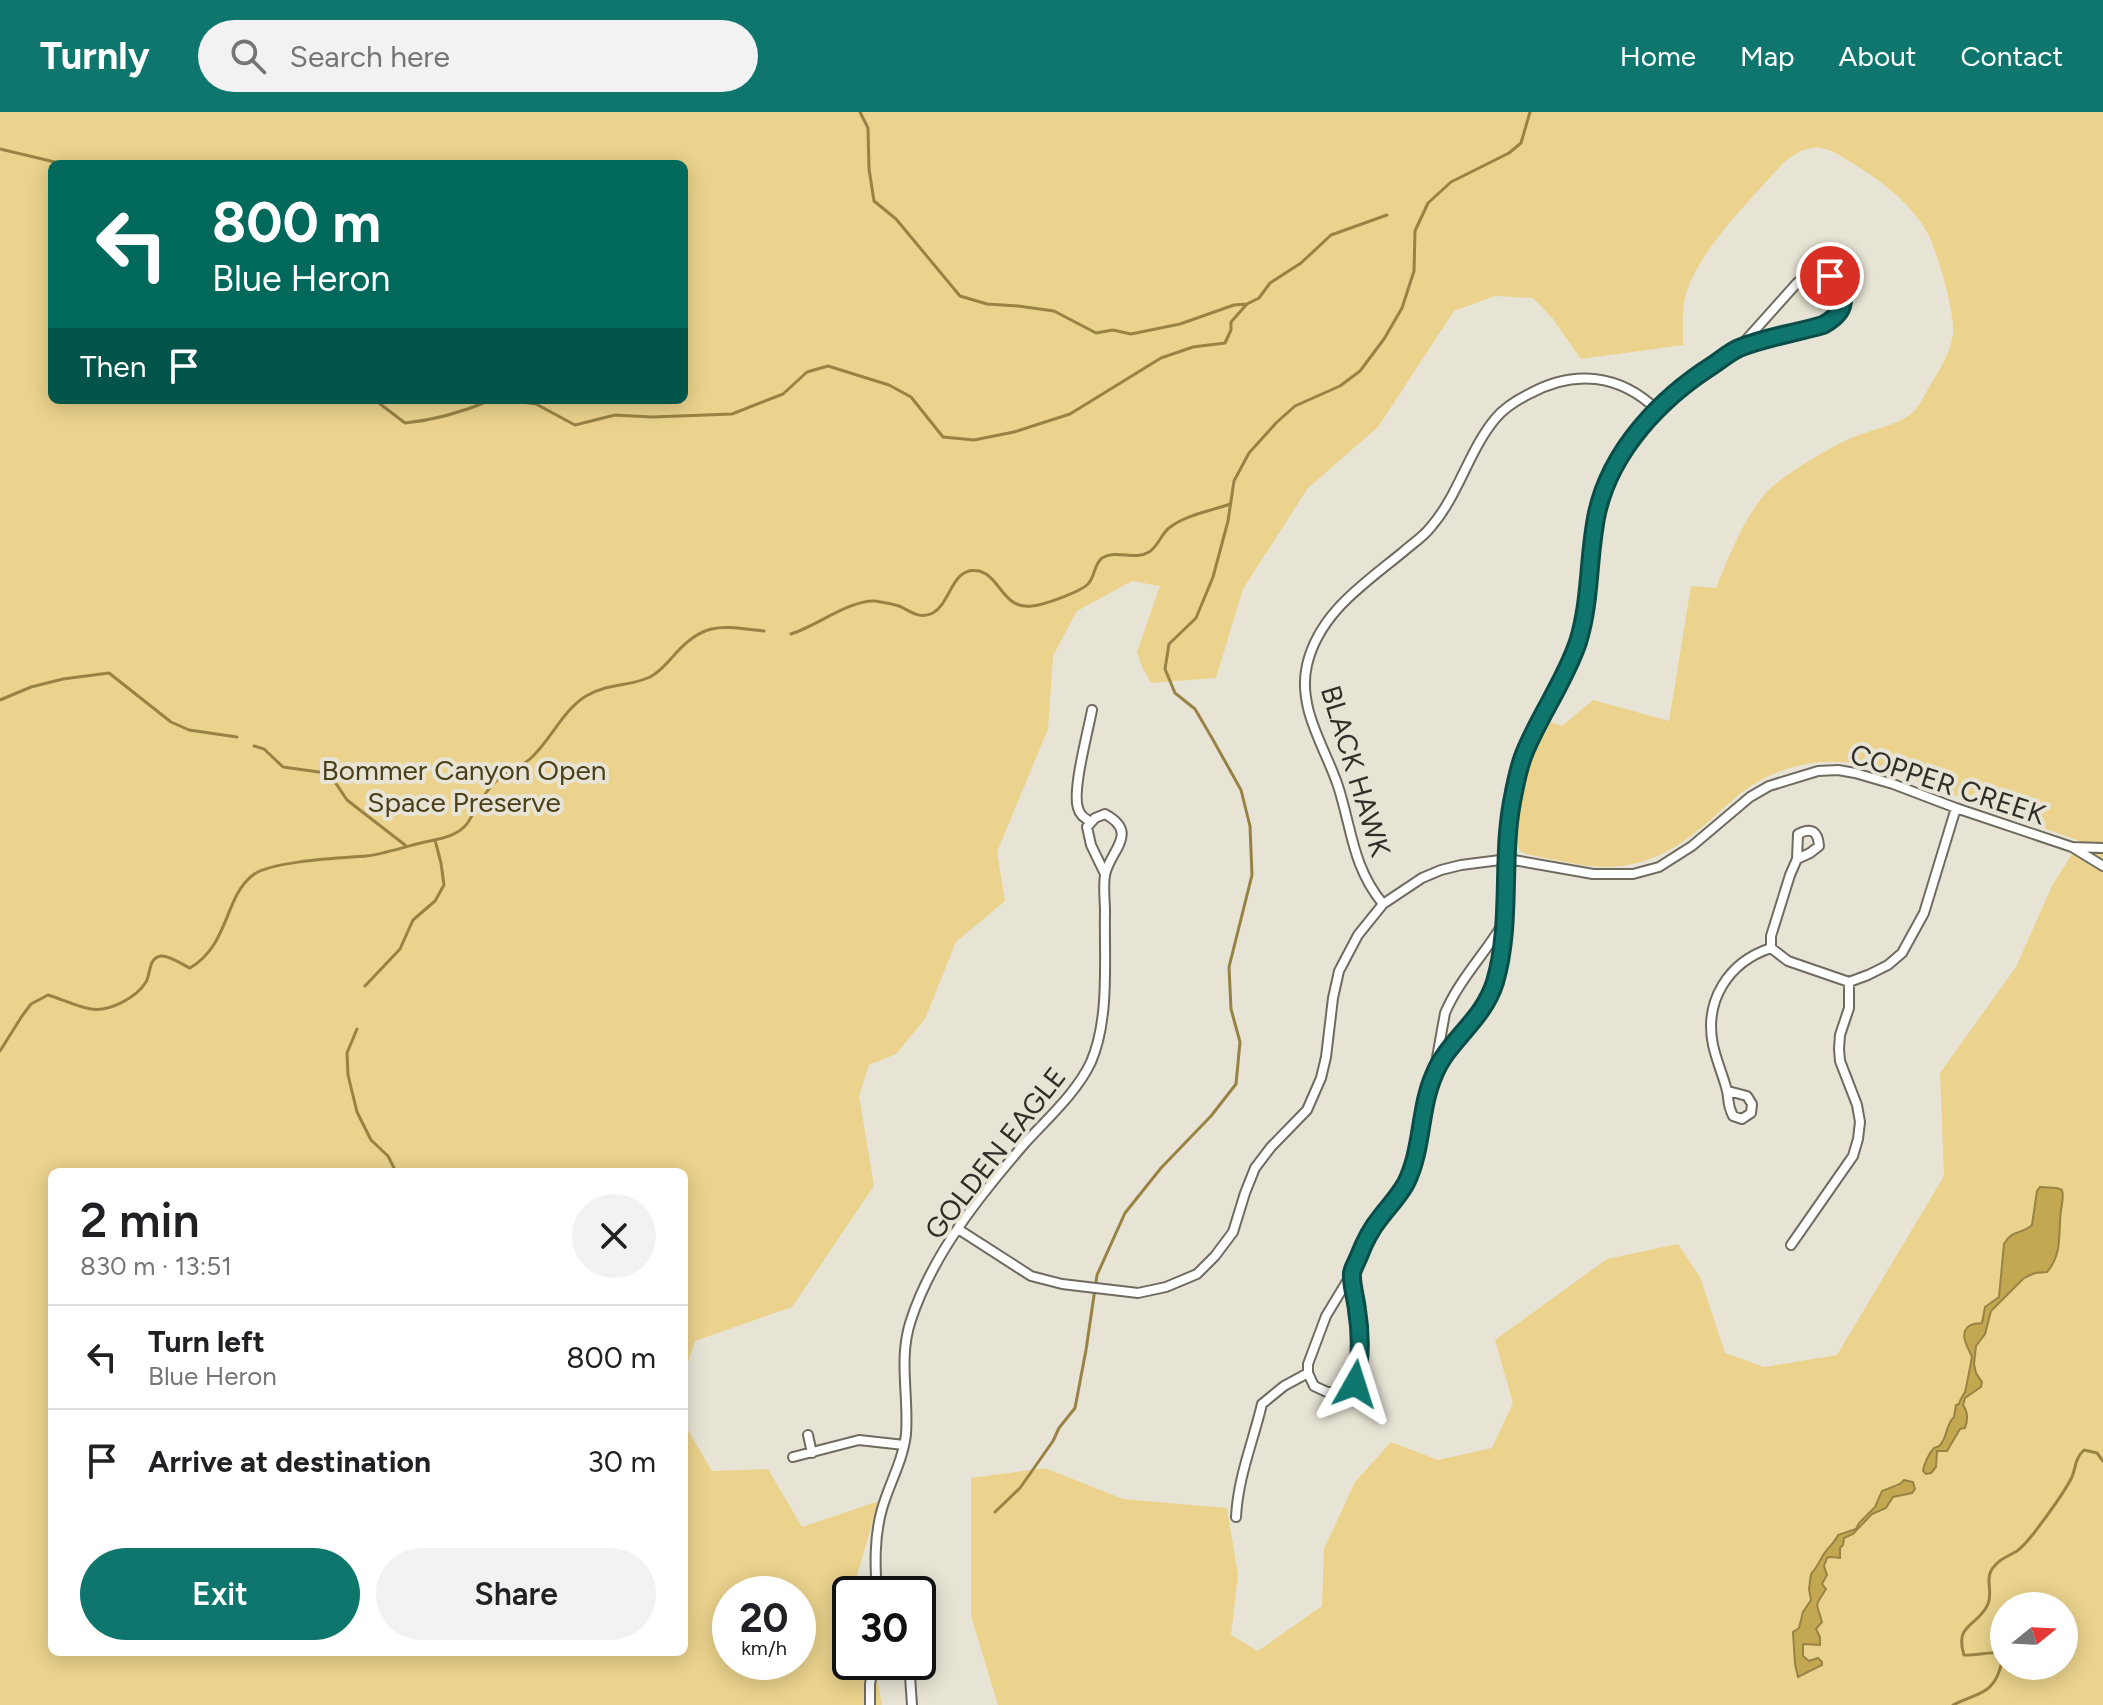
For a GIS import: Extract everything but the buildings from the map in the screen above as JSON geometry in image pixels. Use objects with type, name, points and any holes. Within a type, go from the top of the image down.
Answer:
[{"type":"street","points":[[1434,1074],[1448,1050],[1476,1018],[1494,983],[1504,920],[1511,806],[1523,756],[1579,640],[1598,509],[1609,479],[1624,452],[1657,410],[1672,395],[1738,349],[1804,277],[1823,273],[1838,284],[1843,295],[1842,308],[1835,319],[1738,349]]},
{"type":"street","name":"BLACK HAWK","points":[[1383,904],[1358,864],[1337,783],[1305,696],[1306,667],[1315,639],[1342,602],[1428,530],[1448,506],[1480,441],[1496,417],[1514,402],[1566,380],[1594,378],[1615,382],[1643,396],[1657,410]]},
{"type":"street","points":[[1091,822],[1080,814],[1076,806],[1092,710]]},
{"type":"street","name":"COPPER CREEK","points":[[958,1229],[1031,1276],[1062,1284],[1138,1293],[1166,1287],[1197,1274],[1233,1232],[1255,1168],[1307,1110],[1326,1057],[1339,971],[1358,935],[1383,904],[1422,878],[1441,870],[1508,859],[1593,874],[1633,874],[1659,867],[1692,846],[1750,797],[1769,786],[1818,771],[1838,770],[1893,784],[2072,847],[2103,866]]},
{"type":"street","points":[[1771,948],[1788,961],[1849,982],[1888,965],[1911,940],[1924,913],[1956,808]]},
{"type":"street","name":"GOLDEN EAGLE","points":[[877,1576],[876,1549],[882,1509],[901,1459],[906,1434],[903,1369],[905,1339],[911,1318],[931,1274],[958,1229],[1007,1165],[1078,1083],[1090,1065],[1099,1042],[1103,1009],[1105,874],[1121,840],[1122,829],[1115,819],[1105,814],[1095,818],[1087,827],[1091,845],[1105,874]]},
{"type":"street","name":"COPPER CREEK","points":[[2072,847],[2103,848]]},
{"type":"street","points":[[1771,948],[1771,936],[1797,859]]},
{"type":"street","points":[[1352,1273],[1360,1331],[1359,1368],[1355,1384],[1341,1392],[1327,1392],[1314,1386],[1308,1373],[1314,1343],[1352,1273],[1363,1245],[1405,1184],[1414,1163],[1445,1013],[1452,996],[1486,951],[1504,920]]},
{"type":"street","points":[[1728,1091],[1713,1043],[1711,1024],[1717,993],[1735,969],[1771,948]]},
{"type":"street","points":[[1791,1245],[1853,1156],[1858,1139],[1860,1122],[1857,1105],[1840,1061],[1840,1035],[1849,1008],[1849,982]]},
{"type":"street","points":[[1236,1517],[1244,1462],[1262,1404],[1284,1386],[1308,1373]]},
{"type":"street","points":[[808,1435],[812,1453]]},
{"type":"street","points":[[793,1457],[859,1440],[904,1445]]},
{"type":"street","points":[[870,1705],[871,1680]]},
{"type":"street","points":[[910,1680],[912,1705]]},
{"type":"green space","name":"Bommer Canyon Open Space Preserve","points":[[0,112],[2103,112],[2103,1705],[998,1705],[971,1616],[971,1478],[1045,1468],[1123,1499],[1227,1508],[1238,1575],[1231,1635],[1258,1651],[1322,1606],[1324,1549],[1355,1482],[1391,1442],[1438,1460],[1492,1448],[1513,1403],[1495,1340],[1607,1259],[1678,1244],[1700,1277],[1725,1353],[1764,1367],[1837,1355],[1944,1176],[1940,1073],[2016,967],[2052,886],[2080,841],[1884,770],[1846,762],[1826,762],[1790,768],[1759,781],[1685,840],[1662,854],[1636,863],[1610,867],[1574,864],[1526,854],[1517,845],[1525,779],[1549,721],[1562,726],[1593,700],[1669,721],[1691,586],[1716,588],[1749,517],[1763,496],[1779,481],[1840,443],[1911,414],[1923,399],[1947,355],[1953,324],[1945,284],[1928,234],[1896,194],[1834,152],[1816,148],[1800,151],[1783,163],[1730,222],[1705,256],[1686,295],[1683,345],[1581,359],[1553,319],[1533,298],[1495,296],[1454,311],[1378,427],[1308,488],[1243,589],[1216,678],[1151,683],[1137,652],[1160,586],[1132,581],[1077,611],[1053,656],[1048,729],[997,852],[1005,901],[956,942],[925,1019],[896,1054],[869,1065],[859,1096],[874,1186],[792,1307],[695,1341],[688,1362],[688,1168],[48,1168],[48,1656],[688,1656],[688,1430],[712,1471],[768,1469],[802,1527],[879,1501],[857,1576],[832,1576],[832,1680],[877,1680],[882,1705],[0,1705]]},
{"type":"shaded area","points":[[2040,1187],[2062,1190],[2056,1258],[2047,1272],[2024,1278],[1991,1311],[1985,1334],[1976,1346],[1974,1364],[1982,1382],[1981,1387],[1965,1398],[1965,1428],[1960,1429],[1947,1451],[1937,1451],[1936,1467],[1926,1474],[1923,1471],[1927,1459],[1934,1448],[1943,1442],[1956,1405],[1965,1392],[1972,1357],[1964,1333],[1972,1324],[1982,1323],[1985,1307],[1999,1297],[2004,1244],[2010,1236],[2032,1225]]},
{"type":"shaded area","points":[[1904,1480],[1913,1482],[1915,1489],[1912,1493],[1893,1497],[1886,1508],[1872,1514],[1853,1534],[1844,1538],[1840,1558],[1827,1558],[1824,1566],[1827,1575],[1822,1584],[1826,1589],[1817,1605],[1822,1622],[1816,1629],[1820,1645],[1803,1644],[1803,1656],[1809,1661],[1818,1658],[1822,1665],[1798,1677],[1793,1632],[1799,1628],[1803,1612],[1811,1600],[1811,1574],[1838,1535],[1856,1529],[1875,1507],[1882,1491]]},
{"type":"waterway","points":[[860,112],[868,128],[874,201],[896,219],[960,296],[987,304],[1054,311],[1096,333],[1113,330],[1131,334],[1180,324],[1234,305],[1247,304],[1259,298],[1270,283],[1301,263],[1331,235],[1387,215]]},
{"type":"waterway","points":[[995,1512],[1020,1488],[1075,1408],[1097,1275],[1125,1213],[1236,1084],[1240,1042],[1231,1009],[1229,967],[1252,875],[1250,826],[1241,790],[1212,738],[1195,709],[1175,693],[1165,669],[1169,644],[1196,618],[1213,577],[1228,521],[1234,481],[1249,453],[1295,406],[1340,386],[1360,371],[1402,308],[1414,271],[1415,231],[1428,203],[1451,182],[1509,153],[1521,143],[1530,112]]},
{"type":"waterway","points":[[0,149],[48,160]]},
{"type":"waterway","points":[[536,404],[575,425],[615,415],[732,414],[783,394],[807,372],[828,366],[889,385],[911,397],[943,437],[974,440],[1014,432],[1070,414],[1161,358],[1193,347],[1225,343],[1231,322],[1247,304]]},
{"type":"waterway","points":[[380,404],[405,423],[449,415],[480,404]]},
{"type":"waterway","points":[[791,634],[865,602],[887,603],[919,615],[928,615],[939,608],[957,579],[970,571],[986,574],[1014,603],[1022,606],[1045,603],[1088,584],[1102,558],[1144,554],[1152,550],[1175,524],[1230,504]]},
{"type":"waterway","points":[[0,1051],[31,1004],[48,995],[86,1008],[106,1008],[122,1003],[142,988],[157,957],[168,957],[190,968],[213,946],[244,884],[262,870],[290,863],[381,854],[456,833],[467,824],[495,782],[530,759],[570,710],[586,696],[650,677],[687,642],[706,630],[764,631]]},
{"type":"waterway","points":[[0,700],[31,687],[63,679],[109,673],[171,722],[189,730],[237,737]]},
{"type":"waterway","points":[[254,746],[264,749],[283,767],[326,773],[347,800],[405,845]]},
{"type":"waterway","points":[[365,986],[400,949],[413,920],[435,901],[444,885],[435,840]]},
{"type":"waterway","points":[[357,1029],[347,1053],[348,1075],[357,1112],[371,1140],[388,1156],[394,1168]]},
{"type":"waterway","points":[[1953,1705],[1985,1691],[1999,1672],[2002,1661],[1997,1653],[1964,1655],[1962,1645],[1965,1631],[1988,1604],[1992,1569],[2034,1533],[2064,1491],[2084,1450],[2097,1453],[2103,1461]]},
{"type":"route","points":[[1355,1384],[1359,1368],[1360,1331],[1352,1273],[1363,1245],[1405,1184],[1414,1163],[1434,1074],[1448,1050],[1476,1018],[1494,983],[1504,920],[1511,806],[1523,756],[1579,640],[1598,509],[1609,479],[1647,421],[1672,395],[1706,369],[1738,349],[1835,319],[1842,308],[1843,295],[1830,276]]}]
